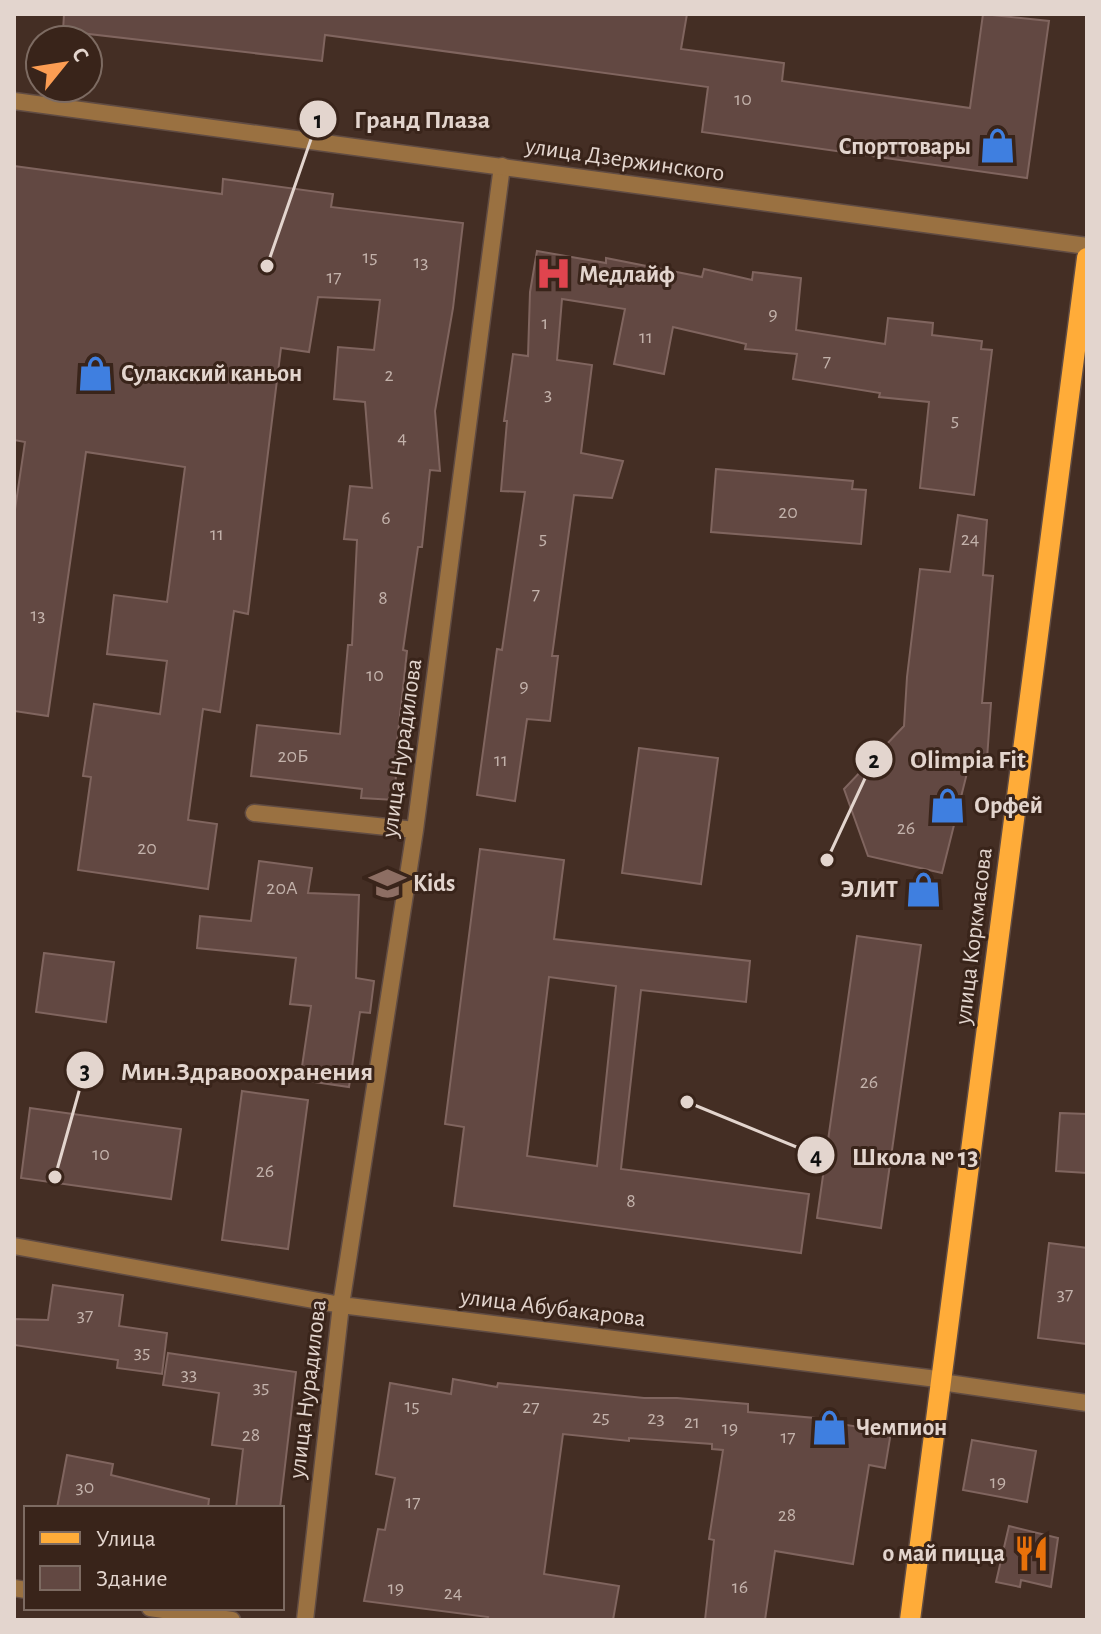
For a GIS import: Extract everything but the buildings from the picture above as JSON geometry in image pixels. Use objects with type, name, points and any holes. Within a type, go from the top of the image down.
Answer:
[{"type":"main road","name":"улица Коркмасова","points":[[910,1620],[1087,258]]},
{"type":"street","name":"улица Дзержинского","points":[[14,101],[1087,246]]},
{"type":"street","name":"улица Нурадилова","points":[[305,1620],[341,1305],[415,830],[502,166]]},
{"type":"street","points":[[254,813],[415,830]]},
{"type":"street","name":"улица Абубакарова","points":[[14,1246],[341,1305],[937,1379],[1087,1403]]},
{"type":"street","points":[[164,1610],[232,1620]]},
{"type":"place","name":"Спорттовары","points":[[997,146]]},
{"type":"place","name":"Гранд Плаза","points":[[267,266]]},
{"type":"place","name":"Медлайф","points":[[553,274]]},
{"type":"place","name":"Сулакский каньон","points":[[95,373]]},
{"type":"place","name":"Орфей","points":[[948,805]]},
{"type":"place","name":"Olimpia Fit","points":[[827,860]]},
{"type":"place","name":"Kids","points":[[387,883]]},
{"type":"place","name":"ЭЛИТ","points":[[924,889]]},
{"type":"place","name":"Школа № 13","points":[[687,1102]]},
{"type":"place","name":"Мин.Здравоохранения","points":[[55,1177]]},
{"type":"place","name":"Чемпион","points":[[830,1427]]},
{"type":"place","name":"о май пицца","points":[[1031,1553]]}]
